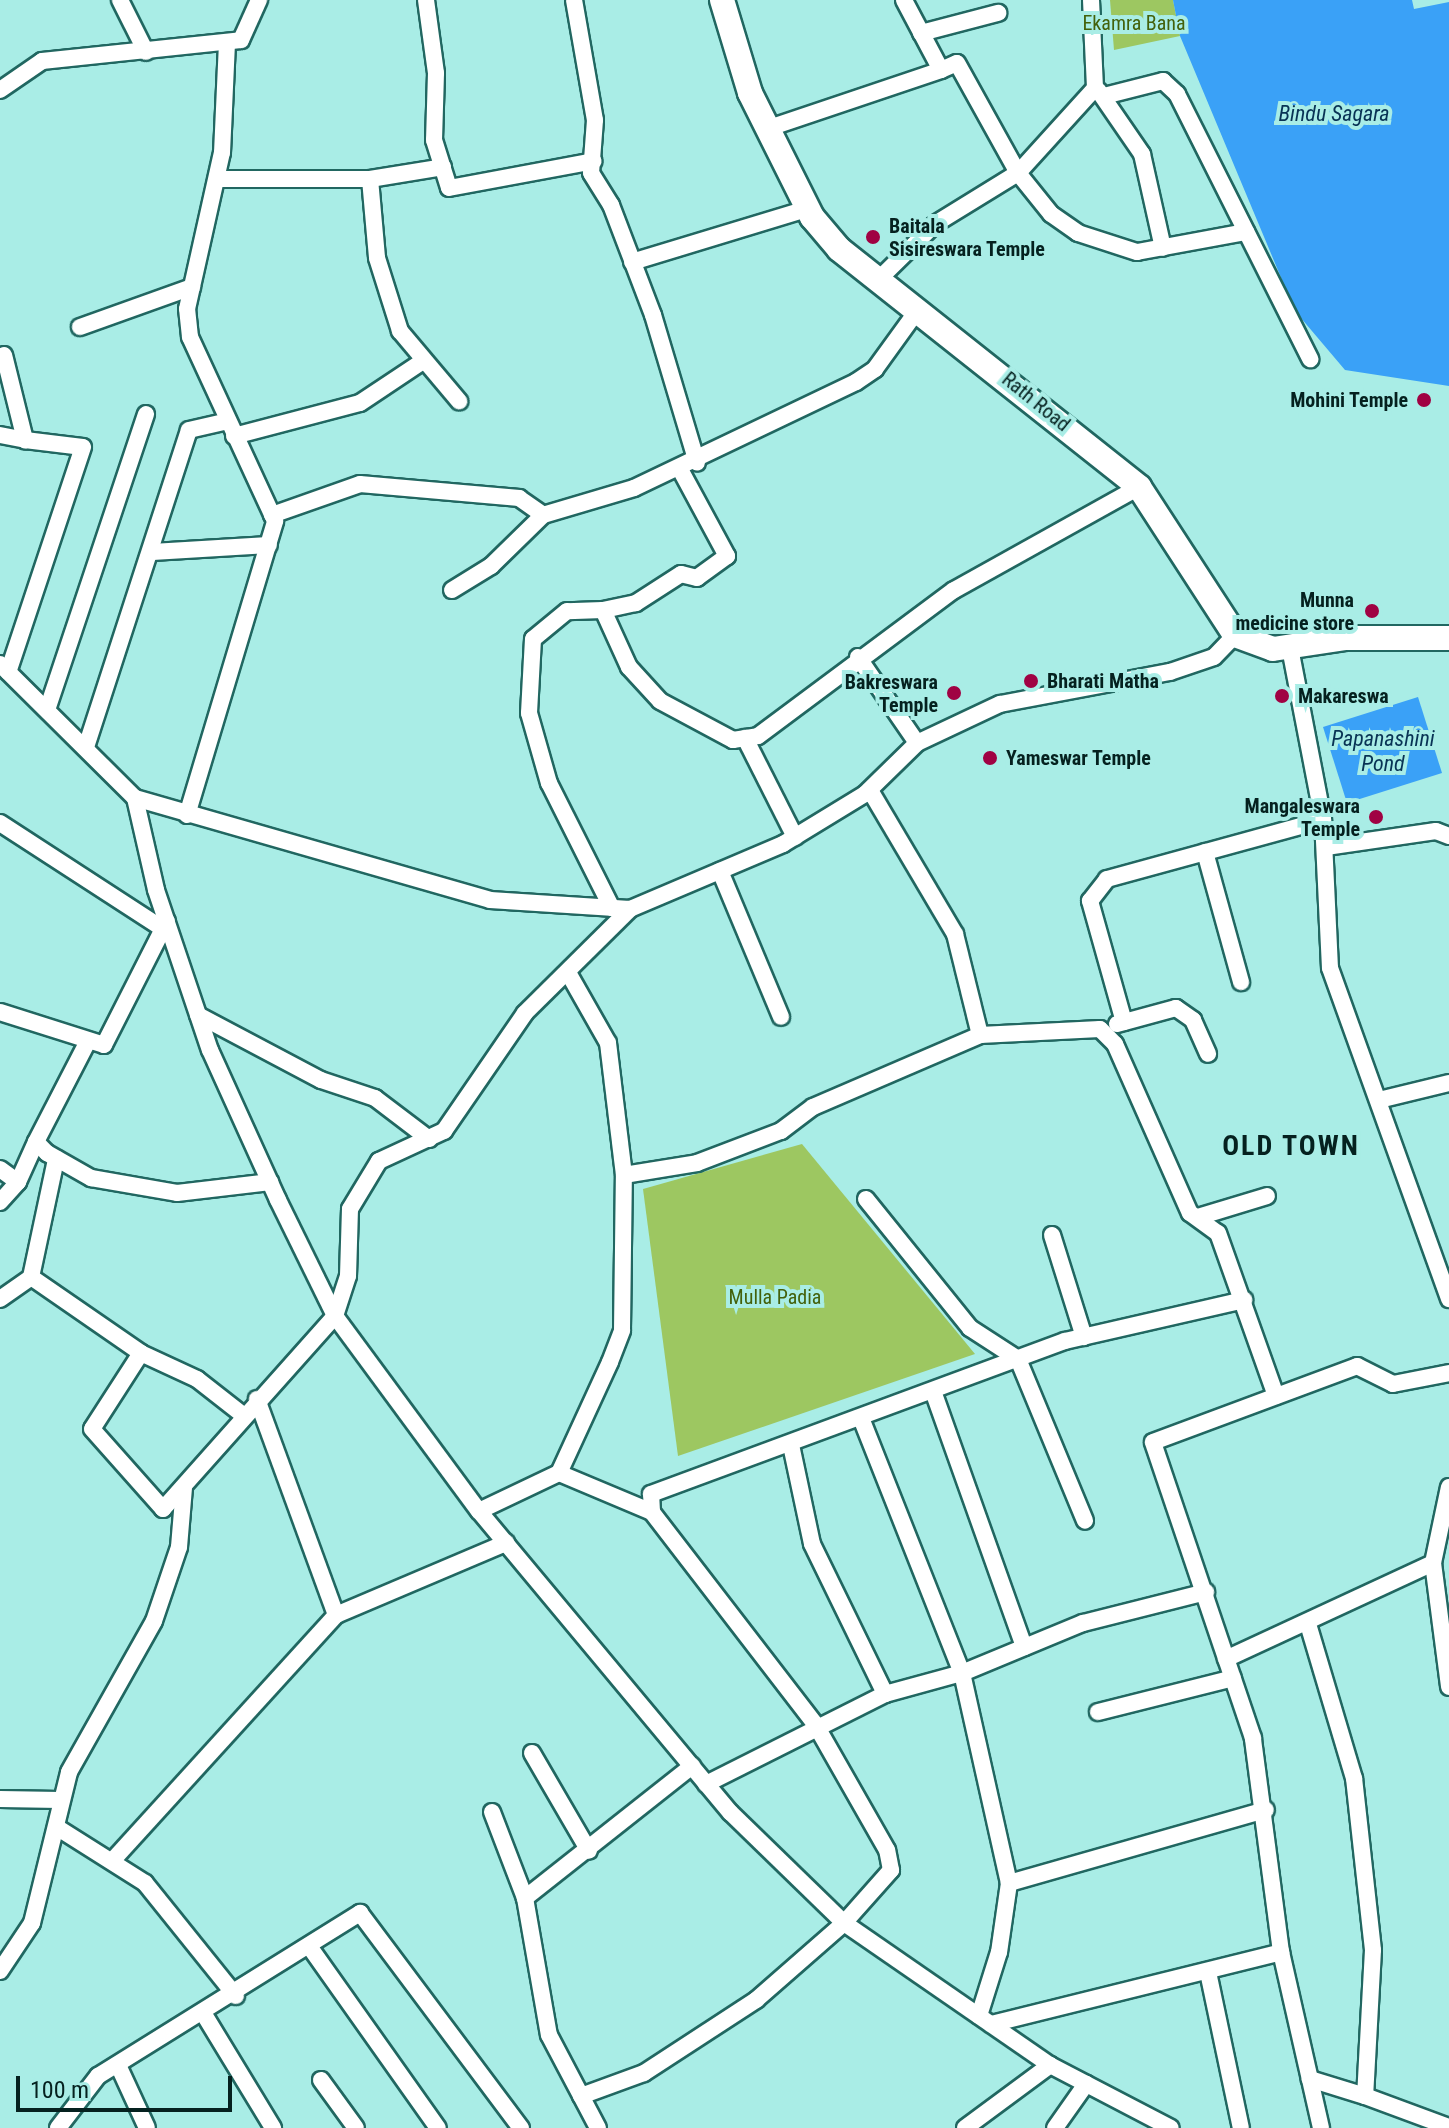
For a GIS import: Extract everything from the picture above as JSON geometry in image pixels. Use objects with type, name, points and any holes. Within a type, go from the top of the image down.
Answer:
[{"type":"street","points":[[120,0],[146,52]]},
{"type":"street","points":[[0,90],[42,61],[241,40],[259,0]]},
{"type":"street","points":[[426,0],[436,73],[434,140],[449,188],[594,161]]},
{"type":"street","points":[[574,0],[595,120],[591,173],[632,262],[697,463]]},
{"type":"street","name":"Rath Road","points":[[722,0],[766,129],[806,209],[878,280],[1139,487],[1235,635]]},
{"type":"street","points":[[904,0],[941,70]]},
{"type":"street","points":[[1091,0],[1099,92],[1142,154],[1163,248]]},
{"type":"street","points":[[921,33],[998,13]]},
{"type":"street","points":[[187,815],[269,545],[272,515],[190,337],[192,287],[217,179],[227,42]]},
{"type":"street","points":[[766,129],[957,63],[1018,173],[1051,214],[1078,233],[1137,252],[1246,232]]},
{"type":"street","points":[[878,280],[935,224],[1018,173],[1099,92],[1170,85],[1310,359]]},
{"type":"street","points":[[217,179],[370,179],[443,167]]},
{"type":"street","points":[[370,179],[377,258],[400,331],[459,401]]},
{"type":"street","points":[[632,262],[806,209]]},
{"type":"street","points":[[80,327],[192,287]]},
{"type":"street","points":[[452,590],[491,566],[543,515],[681,471],[875,369],[917,311]]},
{"type":"street","points":[[4,355],[25,440]]},
{"type":"street","points":[[86,747],[152,552],[189,430],[231,428],[360,403],[423,361]]},
{"type":"street","points":[[47,710],[146,414]]},
{"type":"street","points":[[0,435],[83,447],[4,668],[135,798],[490,900],[630,909]]},
{"type":"street","points":[[612,908],[549,783],[529,713],[533,639],[567,611],[603,610],[636,603],[681,574],[697,578],[727,556],[681,471]]},
{"type":"street","points":[[272,515],[360,484],[519,498],[543,515]]},
{"type":"street","points":[[603,610],[629,667],[660,701],[733,740],[758,736],[858,657],[954,590],[1139,487]]},
{"type":"street","points":[[152,552],[269,545]]},
{"type":"street","points":[[141,1353],[92,1429],[155,1506],[163,1509],[257,1399],[335,1316],[348,1276],[350,1209],[379,1161],[429,1139],[462,1113],[525,1013],[570,976],[630,909],[795,837],[870,790],[917,743],[1000,704],[1170,672],[1214,657],[1235,635],[1290,648],[1346,638],[1449,638]]},
{"type":"street","points":[[1290,648],[1323,820],[1330,968],[1449,1299]]},
{"type":"street","points":[[858,657],[917,743]]},
{"type":"street","points":[[745,738],[795,837]]},
{"type":"street","points":[[870,790],[955,934],[974,986],[980,1035]]},
{"type":"street","points":[[135,798],[165,925],[198,1015],[270,1182],[335,1316],[479,1511],[706,1784],[844,1923],[1050,2065],[1171,2128]]},
{"type":"street","points":[[1124,1022],[1090,901],[1107,879],[1323,820]]},
{"type":"street","points":[[0,823],[165,925]]},
{"type":"street","points":[[1326,847],[1436,831],[1449,836]]},
{"type":"street","points":[[1205,852],[1241,982]]},
{"type":"street","points":[[720,871],[781,1017]]},
{"type":"street","points":[[0,1012],[87,1043],[104,1045],[165,925]]},
{"type":"street","points":[[479,1511],[559,1473],[622,1330],[624,1175],[608,1043],[570,976]]},
{"type":"street","points":[[624,1175],[697,1163],[781,1131],[813,1107],[980,1035],[1100,1029],[1176,1008],[1193,1020],[1208,1054]]},
{"type":"street","points":[[198,1015],[321,1080],[375,1098],[429,1139]]},
{"type":"street","points":[[1100,1029],[1115,1044],[1196,1218],[1213,1223],[1244,1300],[1276,1396]]},
{"type":"street","points":[[0,1202],[18,1182],[87,1043]]},
{"type":"street","points":[[1379,1100],[1449,1083]]},
{"type":"street","points":[[36,1142],[56,1159],[91,1178],[177,1193],[270,1182]]},
{"type":"street","points":[[0,1299],[31,1277],[56,1159]]},
{"type":"street","points":[[0,1169],[18,1182]]},
{"type":"street","points":[[1196,1218],[1267,1196]]},
{"type":"street","points":[[866,1199],[970,1328],[1018,1359],[1085,1521]]},
{"type":"street","points":[[1052,1235],[1084,1337]]},
{"type":"street","points":[[31,1277],[141,1353],[197,1379],[243,1415]]},
{"type":"street","points":[[581,2096],[644,2073],[756,2000],[844,1923],[884,1882],[891,1860],[815,1724],[652,1512],[648,1501],[662,1487],[791,1445],[1018,1359],[1084,1337],[1244,1300]]},
{"type":"street","points":[[1321,2128],[1281,1952],[1266,1810],[1233,1678],[1153,1442],[1357,1366],[1393,1384],[1449,1373]]},
{"type":"street","points":[[933,1391],[1024,1647]]},
{"type":"street","points":[[257,1399],[336,1615]]},
{"type":"street","points":[[861,1418],[962,1673],[1009,1883],[985,2020]]},
{"type":"street","points":[[791,1445],[812,1544],[885,1694]]},
{"type":"street","points":[[559,1473],[652,1512]]},
{"type":"street","points":[[1449,1487],[1433,1563],[1449,1687]]},
{"type":"street","points":[[0,1971],[32,1923],[58,1828],[60,1800],[154,1621],[179,1547],[184,1488]]},
{"type":"street","points":[[113,1860],[336,1615],[506,1543]]},
{"type":"street","points":[[1226,1659],[1308,1624],[1433,1563]]},
{"type":"street","points":[[706,1784],[815,1724],[885,1694],[962,1673],[1024,1647],[1206,1592]]},
{"type":"street","points":[[1308,1624],[1345,1736],[1366,1839],[1373,1950],[1365,2096]]},
{"type":"street","points":[[1098,1712],[1233,1678]]},
{"type":"street","points":[[532,1753],[589,1851]]},
{"type":"street","points":[[525,1898],[589,1851],[692,1766]]},
{"type":"street","points":[[0,1799],[60,1800]]},
{"type":"street","points":[[1009,1883],[1266,1810]]},
{"type":"street","points":[[492,1812],[525,1898],[549,2035],[598,2128]]},
{"type":"street","points":[[58,1828],[113,1860],[174,1912],[236,1996]]},
{"type":"street","points":[[58,2128],[83,2088],[236,1996],[348,1915],[371,1921],[521,2128]]},
{"type":"street","points":[[309,1946],[438,2128]]},
{"type":"street","points":[[985,2020],[1208,1972],[1281,1952]]},
{"type":"street","points":[[1208,1972],[1241,2128]]},
{"type":"street","points":[[205,2016],[273,2128]]},
{"type":"street","points":[[118,2065],[147,2128]]},
{"type":"street","points":[[965,2128],[1050,2065]]},
{"type":"street","points":[[1310,2079],[1449,2127]]},
{"type":"street","points":[[321,2080],[356,2128]]},
{"type":"street","points":[[1055,2128],[1086,2084]]},
{"type":"green space","name":"Ekamra Bana","points":[[1110,0],[1173,0],[1180,36],[1114,50]]},
{"type":"green space","name":"Mulla Padia","points":[[802,1144],[975,1354],[678,1456],[643,1189]]},
{"type":"water","name":"Bindu Sagara","points":[[1173,0],[1412,0],[1414,9],[1449,2],[1449,386],[1345,370],[1295,311],[1180,36]]},
{"type":"water","name":"Papanashini Pond","points":[[1418,697],[1442,773],[1347,803],[1323,727]]},
{"type":"place","name":"Baitala Sisireswara Temple","points":[[873,237]]},
{"type":"place","name":"Mohini Temple","points":[[1424,400]]},
{"type":"place","name":"Munna medicine store","points":[[1372,611]]},
{"type":"place","name":"Bharati Matha","points":[[1031,681]]},
{"type":"place","name":"Bakreswara Temple","points":[[954,693]]},
{"type":"place","name":"Makareswa","points":[[1282,696]]},
{"type":"place","name":"Yameswar Temple","points":[[990,758]]},
{"type":"place","name":"Mangaleswara Temple","points":[[1376,817]]},
{"type":"district","name":"OLD TOWN","points":[[1291,1146]]}]
